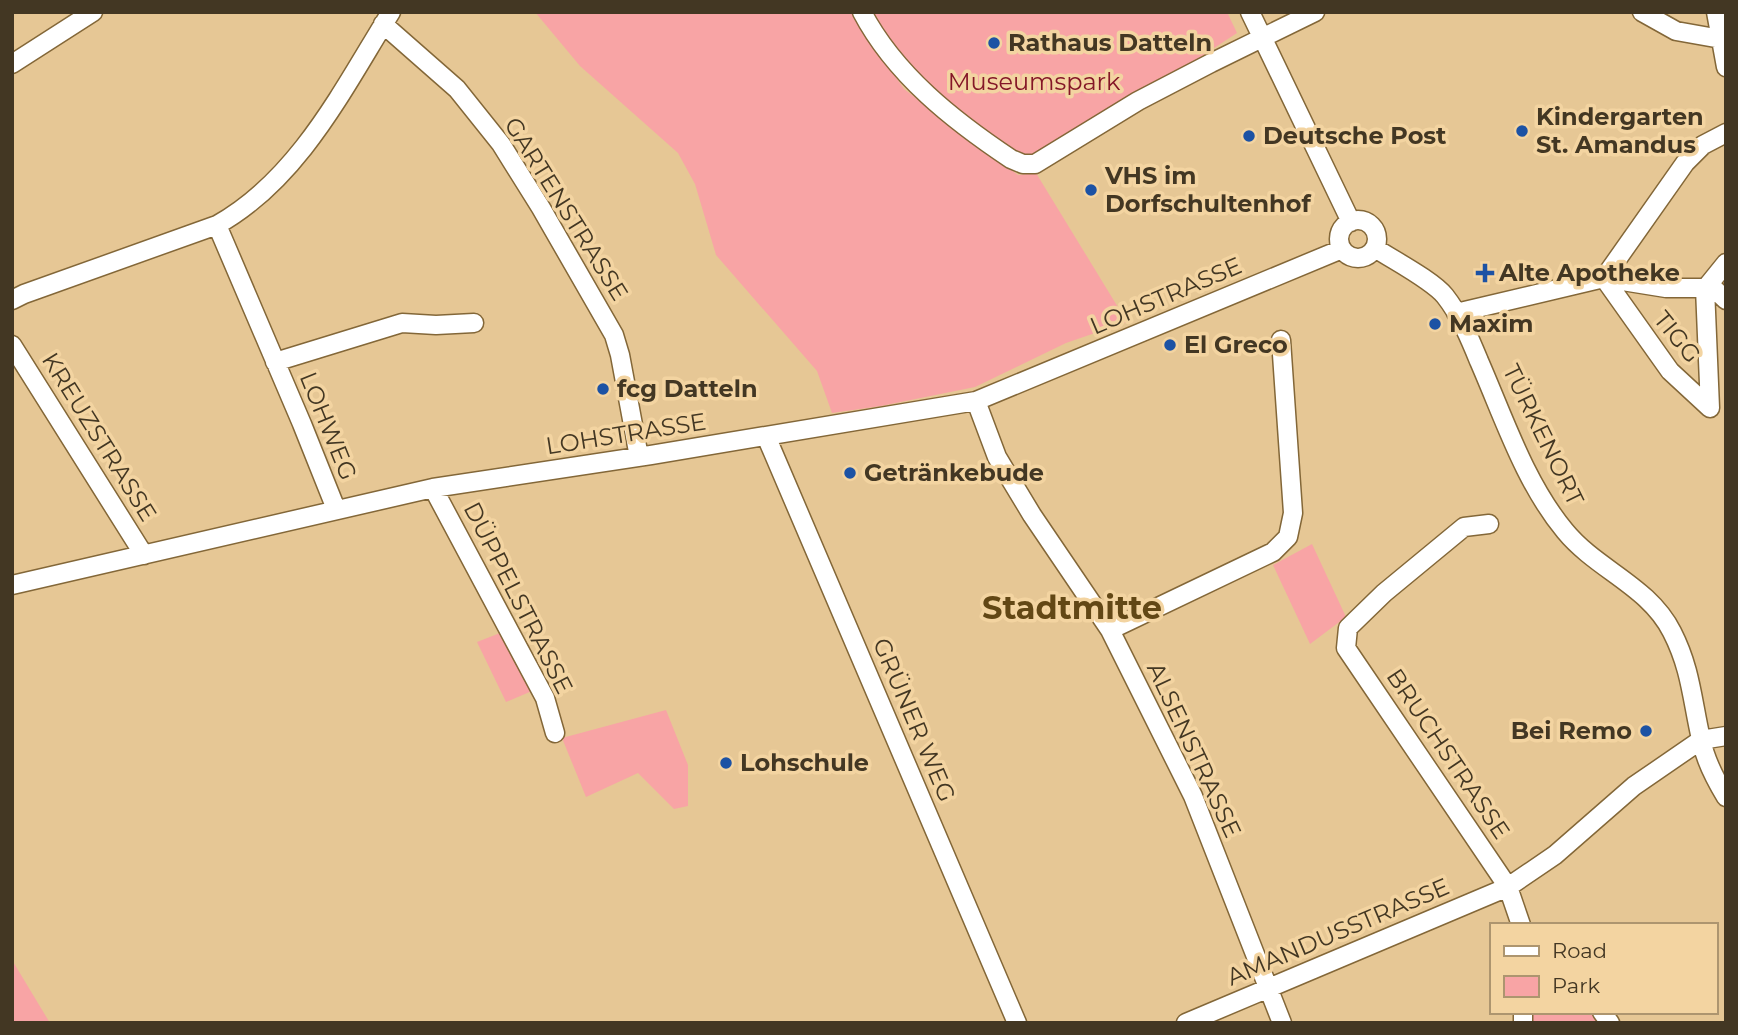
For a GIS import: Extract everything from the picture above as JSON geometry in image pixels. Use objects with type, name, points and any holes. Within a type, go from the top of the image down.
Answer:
[{"type":"street","points":[[12,64],[93,12]]},
{"type":"street","points":[[862,12],[900,67],[924,92],[989,145],[1023,164],[1035,164],[1139,101],[1315,12]]},
{"type":"street","points":[[1250,12],[1351,222]]},
{"type":"street","points":[[1642,12],[1676,31],[1721,39]]},
{"type":"street","points":[[1716,12],[1726,67]]},
{"type":"street","points":[[12,300],[218,225],[234,216],[279,179],[311,139],[387,18]]},
{"type":"street","name":"GARTENSTRASSE","points":[[387,18],[457,89],[501,144],[614,335],[639,457]]},
{"type":"street","points":[[1342,249],[1340,233],[1344,226],[1351,222],[1366,222],[1376,233],[1375,248],[1443,294],[1456,313],[1604,278],[1685,163],[1703,145],[1726,133]]},
{"type":"street","name":"LOHWEG","points":[[218,225],[336,509]]},
{"type":"street","name":"LOHSTRASSE","points":[[12,585],[433,488],[976,401],[1342,249],[1355,258],[1370,254],[1375,248]]},
{"type":"street","points":[[1726,262],[1707,286],[1726,300]]},
{"type":"street","name":"TIGG","points":[[1604,278],[1665,288],[1707,286],[1710,408],[1670,371],[1604,278]]},
{"type":"street","name":"TÜRKENORT","points":[[1456,313],[1471,341],[1524,464],[1549,511],[1587,553],[1643,595],[1658,610],[1672,631],[1687,666],[1701,740],[1711,770],[1726,797]]},
{"type":"street","name":"LOHWEG","points":[[275,362],[402,323],[474,323]]},
{"type":"street","points":[[1110,630],[1273,552],[1288,537],[1293,513],[1281,340]]},
{"type":"street","name":"KREUZSTRASSE","points":[[12,345],[144,555]]},
{"type":"street","name":"ALSENSTRASSE","points":[[976,401],[996,457],[1110,630],[1193,796],[1282,1023]]},
{"type":"street","name":"GRÜNER WEG","points":[[766,436],[1017,1023]]},
{"type":"street","name":"DÜPPELSTRASSE","points":[[433,488],[545,698],[555,733]]},
{"type":"street","name":"BRUCHSTRASSE","points":[[1489,524],[1464,527],[1384,593],[1348,628],[1346,648],[1508,887],[1520,923]]},
{"type":"street","points":[[1701,740],[1726,736]]},
{"type":"street","name":"AMANDUSSTRASSE","points":[[1186,1023],[1508,887],[1555,855],[1633,786],[1701,740]]},
{"type":"green space","points":[[535,12],[855,12],[865,32],[904,89],[1018,175],[1036,173],[1127,322],[1066,343],[975,387],[832,413],[817,371],[716,255],[695,184],[678,153],[580,66]]},
{"type":"green space","name":"Museumspark","points":[[870,12],[1227,12],[1237,33],[1054,153],[1025,159],[982,130],[938,94],[899,55]]},
{"type":"green space","points":[[1312,544],[1346,617],[1310,644],[1273,565]]},
{"type":"green space","points":[[500,633],[532,691],[506,702],[477,642]]},
{"type":"green space","points":[[666,710],[688,765],[688,806],[674,809],[638,773],[586,797],[562,738]]},
{"type":"green space","points":[[12,960],[50,1023],[12,1023]]},
{"type":"green space","points":[[1530,1014],[1594,1014],[1601,1023],[1530,1023]]},
{"type":"place","name":"Rathaus Datteln","points":[[994,43]]},
{"type":"place","name":"Kindergarten St. Amandus","points":[[1522,131]]},
{"type":"place","name":"Deutsche Post","points":[[1249,136]]},
{"type":"place","name":"VHS im Dorfschultenhof","points":[[1091,190]]},
{"type":"place","name":"Alte Apotheke","points":[[1485,273]]},
{"type":"place","name":"Maxim","points":[[1435,324]]},
{"type":"place","name":"El Greco","points":[[1170,345]]},
{"type":"place","name":"fcg Datteln","points":[[603,389]]},
{"type":"place","name":"Getränkebude","points":[[850,473]]},
{"type":"place","name":"Bei Remo","points":[[1646,731]]},
{"type":"place","name":"Lohschule","points":[[726,763]]},
{"type":"district","name":"Stadtmitte","points":[[1072,608]]}]
